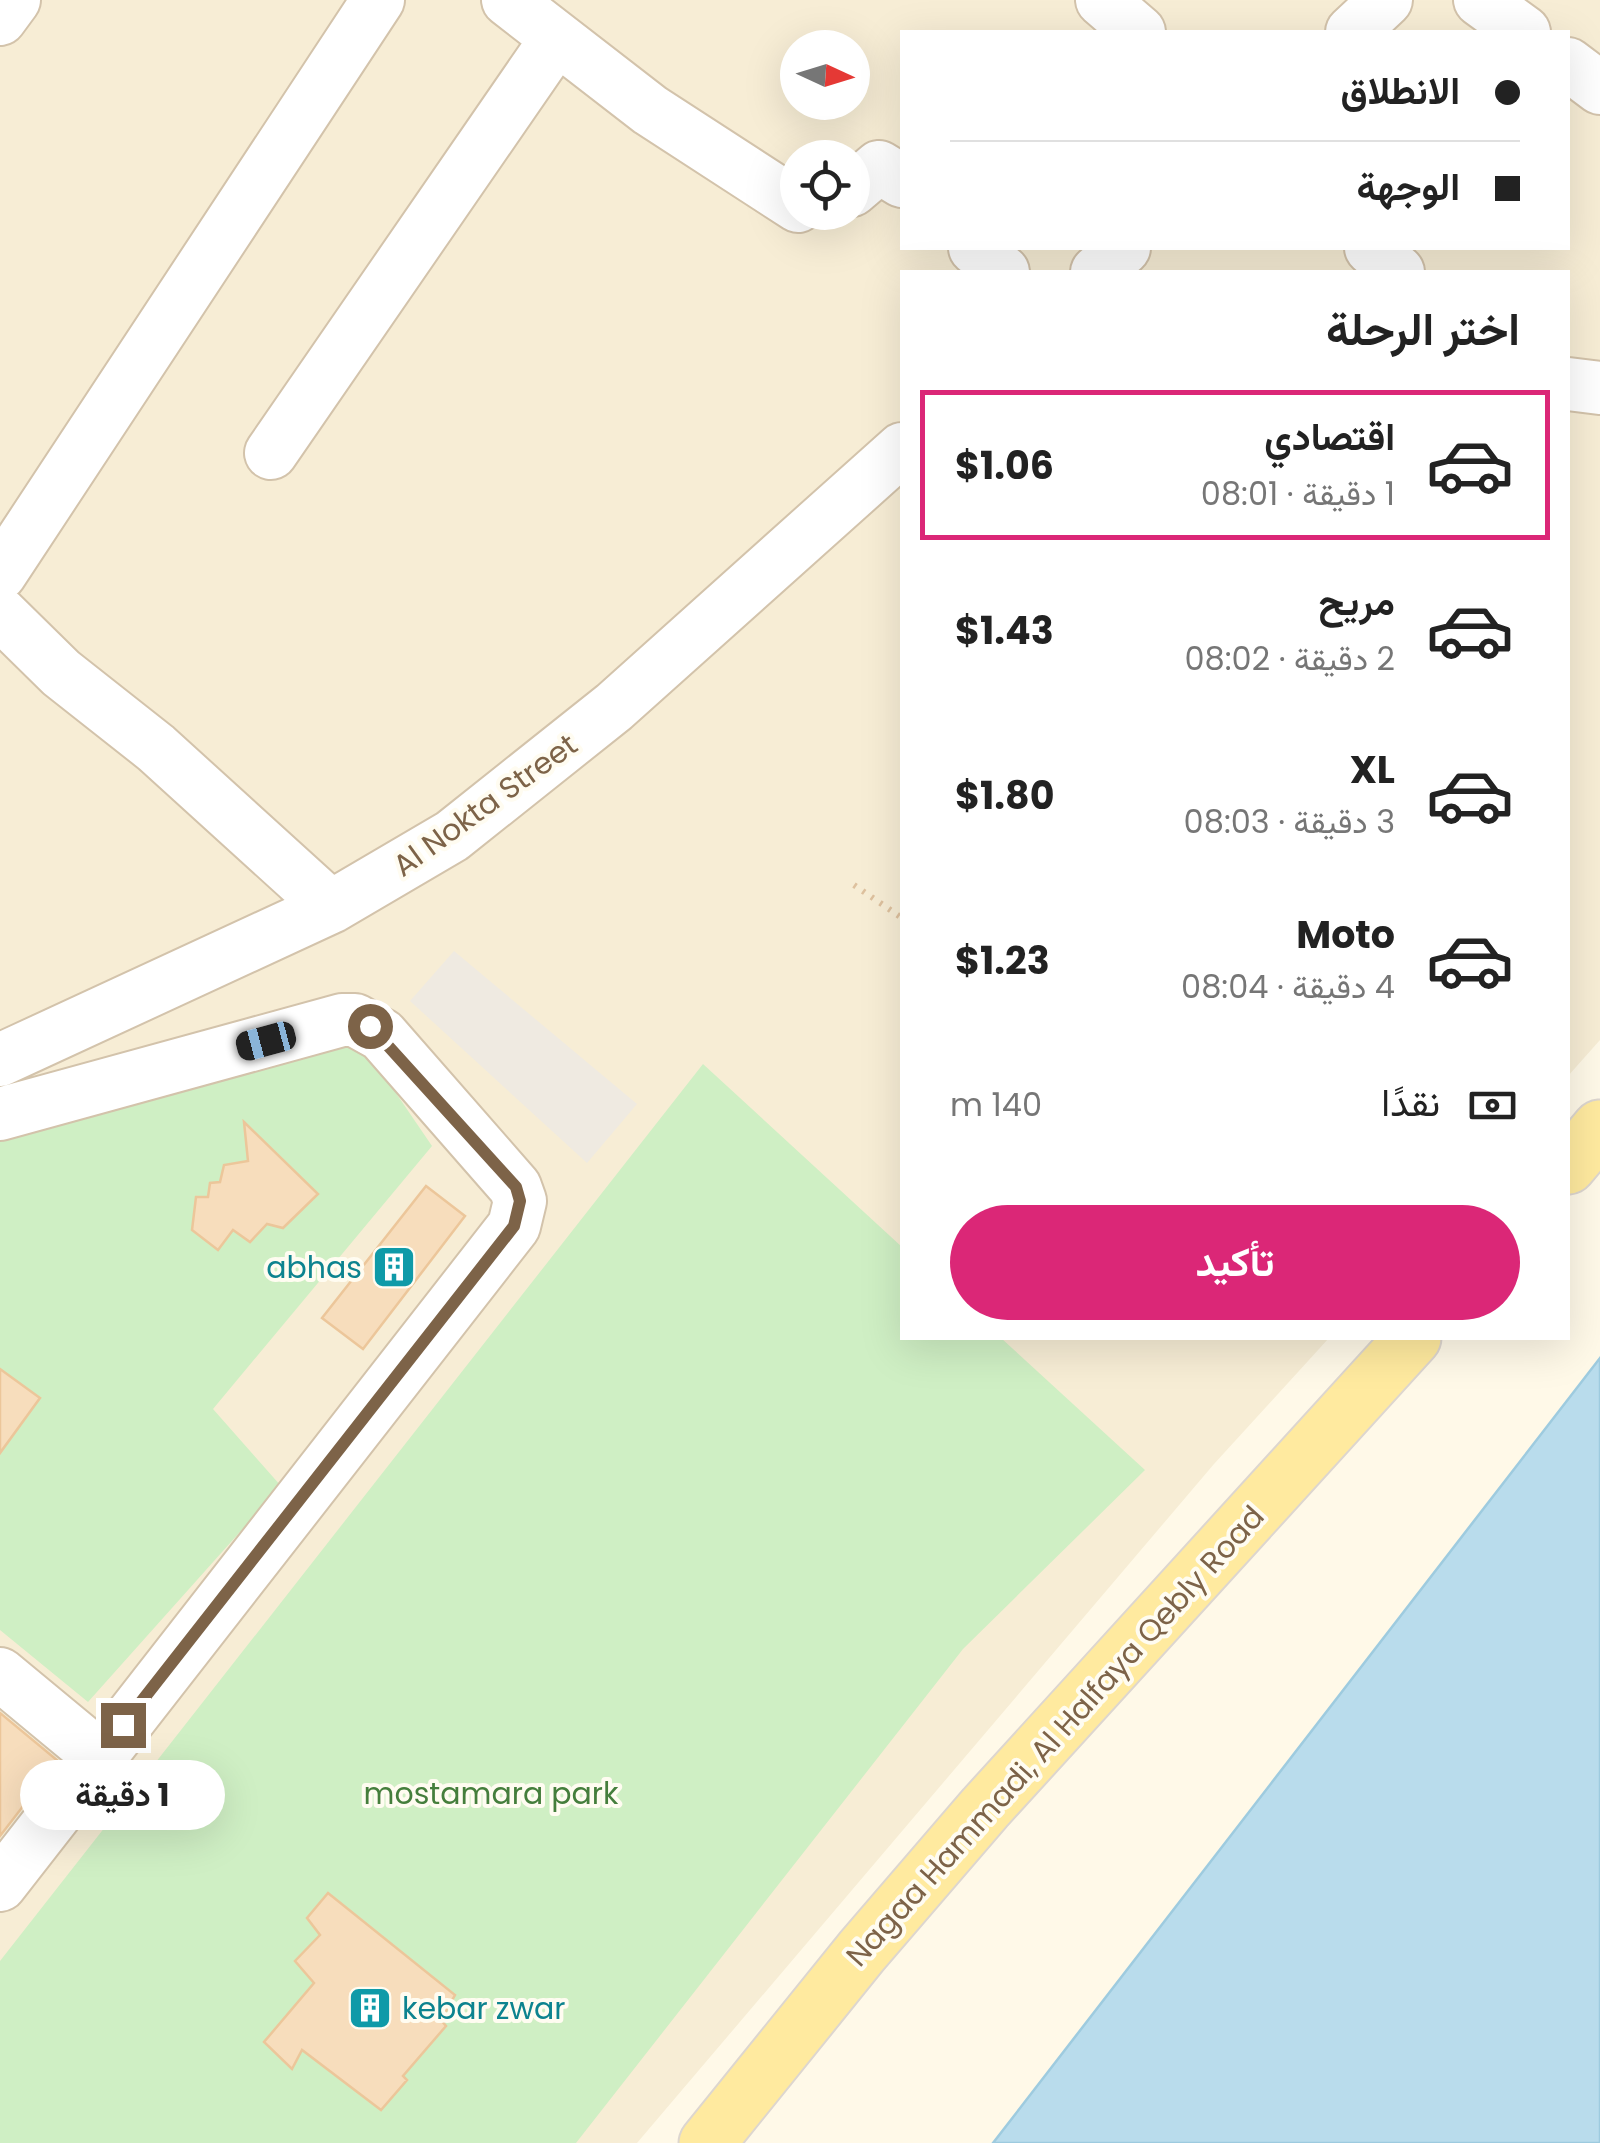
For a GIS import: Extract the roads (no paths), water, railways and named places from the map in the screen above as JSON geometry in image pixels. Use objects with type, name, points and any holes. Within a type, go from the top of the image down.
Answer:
[{"type":"main road","points":[[1570,1164],[1600,1128]]},
{"type":"main road","name":"Nagaa Hammadi, Al Halfaya Qebly Road","points":[[707,2143],[862,1951],[997,1794],[1411,1340]]},
{"type":"street","points":[[0,18],[14,0]]},
{"type":"street","points":[[0,574],[378,0]]},
{"type":"street","points":[[508,0],[650,110],[780,194]]},
{"type":"street","points":[[1102,0],[1137,30]]},
{"type":"street","points":[[1354,30],[1386,0]]},
{"type":"street","points":[[1480,0],[1521,30]]},
{"type":"street","points":[[270,453],[557,38]]},
{"type":"street","points":[[1570,66],[1600,88]]},
{"type":"street","points":[[870,174],[878,167],[900,180]]},
{"type":"street","points":[[978,250],[1001,270]]},
{"type":"street","points":[[1099,270],[1122,250]]},
{"type":"street","points":[[1373,250],[1396,270]]},
{"type":"street","points":[[1570,384],[1600,388]]},
{"type":"street","name":"Al Nokta Street","points":[[0,1060],[331,907],[408,865],[509,794],[614,707],[900,450]]},
{"type":"street","points":[[0,613],[61,673],[156,748],[331,907]]},
{"type":"street","points":[[0,1114],[342,1020],[356,1020],[382,1035],[516,1187],[520,1201],[514,1226],[0,1886]]},
{"type":"street","points":[[0,1674],[98,1756]]},
{"type":"water","points":[[1600,1358],[1600,2143],[993,2143]]},
{"type":"place","name":"abhas","points":[[394,1267]]},
{"type":"place","name":"kebar zwar","points":[[370,2008]]},
{"type":"park label","name":"mostamara park","points":[[491,1793]]}]
